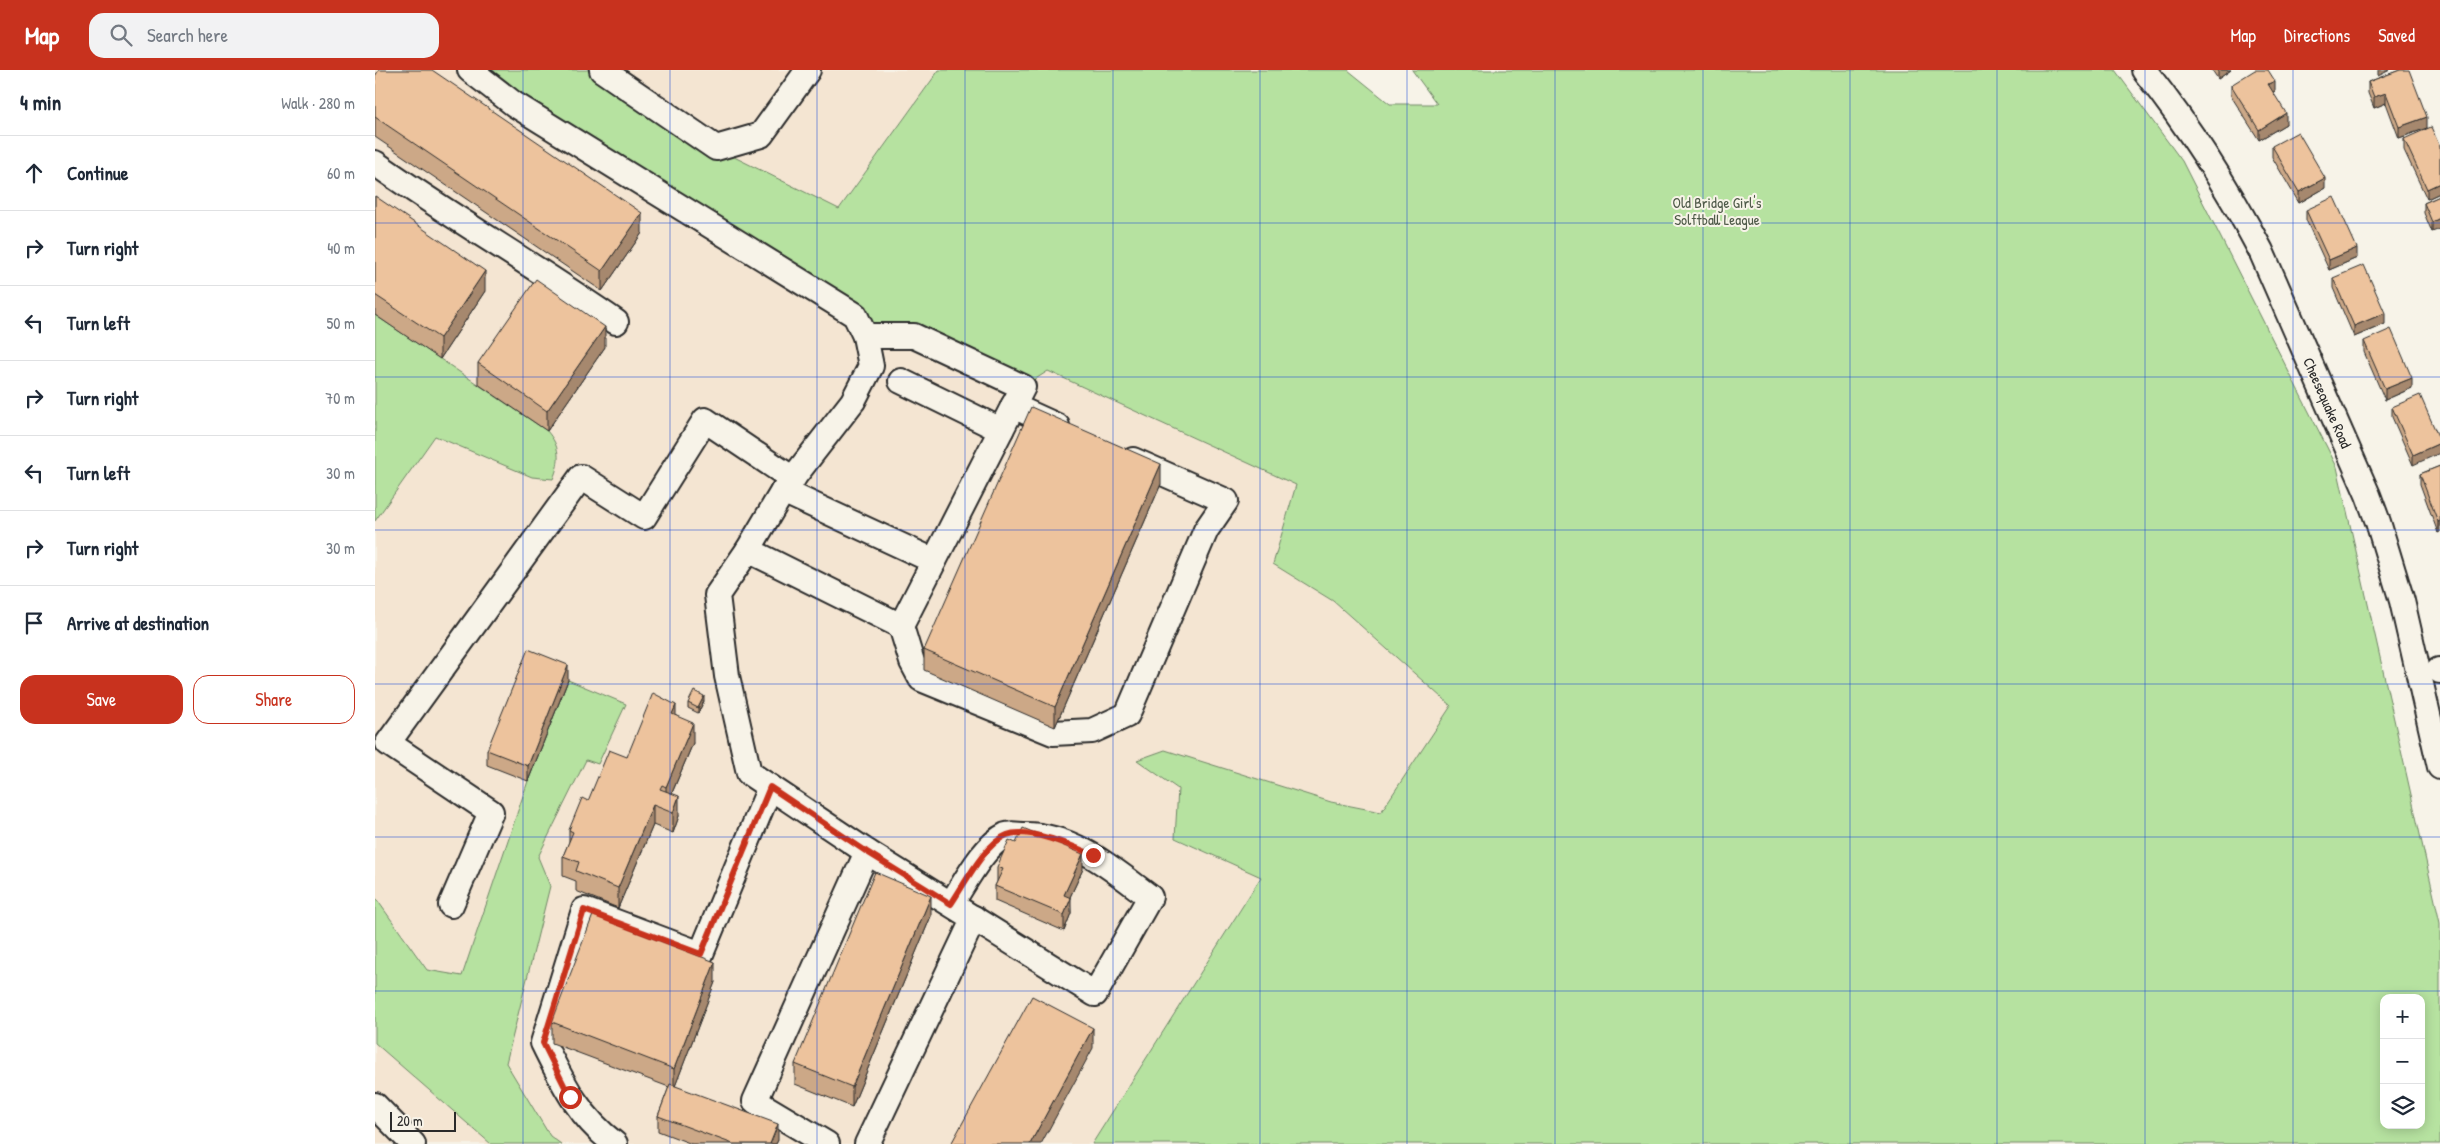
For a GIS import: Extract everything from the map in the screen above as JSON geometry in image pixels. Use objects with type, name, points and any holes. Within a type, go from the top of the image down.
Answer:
[{"type":"street","points":[[470,70],[515,104],[855,315],[865,336],[871,366],[853,401],[788,485],[748,550],[717,595],[727,676],[749,773],[867,852],[1095,994],[1150,897],[1093,855],[1065,842],[1034,835],[1007,834],[989,848],[951,904]]},
{"type":"street","points":[[602,70],[716,148],[761,135],[808,70]]},
{"type":"street","name":"Cheesequake Road","points":[[2144,70],[2184,123],[2243,216],[2261,251],[2368,495],[2402,600],[2440,767]]},
{"type":"street","points":[[375,163],[419,194],[550,276],[616,322]]},
{"type":"street","points":[[865,336],[914,336],[1023,386],[901,626],[912,662],[921,679],[1053,734],[1092,730],[1127,716],[1206,530],[1226,501],[1111,450]]},
{"type":"street","points":[[901,381],[1001,430]]},
{"type":"street","points":[[1013,406],[1075,434]]},
{"type":"street","points":[[451,906],[491,812],[388,743],[581,477],[644,517],[705,420],[788,485],[934,562]]},
{"type":"street","points":[[748,550],[901,626]]},
{"type":"street","points":[[615,1144],[601,1134],[570,1097],[543,1043],[584,910],[701,954],[770,787]]},
{"type":"street","points":[[827,1144],[755,1101],[867,852]]},
{"type":"street","points":[[867,1144],[974,918]]},
{"type":"street","points":[[375,1105],[413,1144]]},
{"type":"shaded area","points":[[375,70],[939,70],[839,209],[1048,371],[1296,485],[1273,564],[1333,601],[1452,707],[1381,812],[1138,760],[1178,789],[1175,839],[1261,876],[1092,1144],[375,1144],[375,1030],[427,970],[375,897]]},
{"type":"green space","name":"Old Bridge Girl's Solftball League","points":[[483,70],[602,70],[716,148],[839,209],[939,70],[1348,70],[1390,104],[1437,104],[1412,70],[2115,70],[2182,161],[2337,467],[2440,923],[2440,1144],[1092,1144],[1261,877],[1175,838],[1178,789],[1137,760],[1165,750],[1331,802],[1381,812],[1451,706],[1333,601],[1273,564],[1296,485],[1048,371],[1023,387],[914,336],[865,336]]},
{"type":"green space","points":[[375,315],[547,431],[555,442],[558,453],[553,479],[532,477],[435,436],[375,521]]},
{"type":"green space","points":[[568,680],[626,704],[598,764],[586,760],[538,857],[550,886],[506,1063],[550,1136],[561,1144],[491,1144],[375,1043],[375,897],[427,970],[462,976],[528,781]]},
{"type":"building","points":[[379,70],[432,70],[642,213],[602,271],[375,117],[375,76]]},
{"type":"building","points":[[2255,70],[2268,70],[2275,81],[2268,84],[2286,113],[2259,130],[2231,85]]},
{"type":"building","points":[[2400,70],[2409,70],[2427,117],[2399,127],[2386,93],[2374,97],[2368,82]]},
{"type":"building","points":[[2431,127],[2440,147],[2440,183],[2427,189],[2404,139]]},
{"type":"building","points":[[2298,132],[2325,178],[2299,192],[2272,146]]},
{"type":"building","points":[[375,196],[485,271],[440,338],[375,295]]},
{"type":"building","points":[[2440,196],[2440,218],[2432,222],[2424,203]]},
{"type":"building","points":[[2334,197],[2357,248],[2329,260],[2306,210]]},
{"type":"building","points":[[2364,265],[2385,313],[2354,326],[2333,278]]},
{"type":"building","points":[[536,279],[605,327],[547,411],[478,363]]},
{"type":"building","points":[[2391,329],[2412,378],[2385,389],[2364,341]]},
{"type":"building","points":[[2420,395],[2440,443],[2413,455],[2392,407]]},
{"type":"building","points":[[1031,407],[1161,464],[1055,707],[924,650]]},
{"type":"building","points":[[2440,466],[2440,521],[2438,522],[2420,474]]},
{"type":"building","points":[[528,649],[568,665],[528,766],[487,750]]},
{"type":"building","points":[[694,691],[704,696],[698,708],[688,703]]},
{"type":"building","points":[[653,693],[676,705],[672,714],[693,723],[666,787],[662,785],[660,789],[679,796],[673,813],[653,805],[618,888],[576,871],[579,862],[563,856],[573,832],[569,830],[582,798],[588,801],[609,750],[627,757]]},
{"type":"building","points":[[1023,828],[1083,854],[1064,895],[1071,898],[1064,915],[995,886],[1003,869],[997,867],[1009,840],[1016,843]]},
{"type":"building","points":[[875,872],[931,896],[852,1087],[795,1064]]},
{"type":"building","points":[[593,915],[715,962],[674,1069],[552,1022]]},
{"type":"building","points":[[1032,996],[1093,1028],[1030,1144],[951,1144]]},
{"type":"building","points":[[670,1084],[778,1124],[770,1144],[733,1144],[658,1116]]},
{"type":"route","points":[[570,1097],[543,1043],[584,910],[701,954],[770,787],[819,821],[951,904],[989,848],[1007,834],[1034,835],[1065,842],[1093,855]]}]
